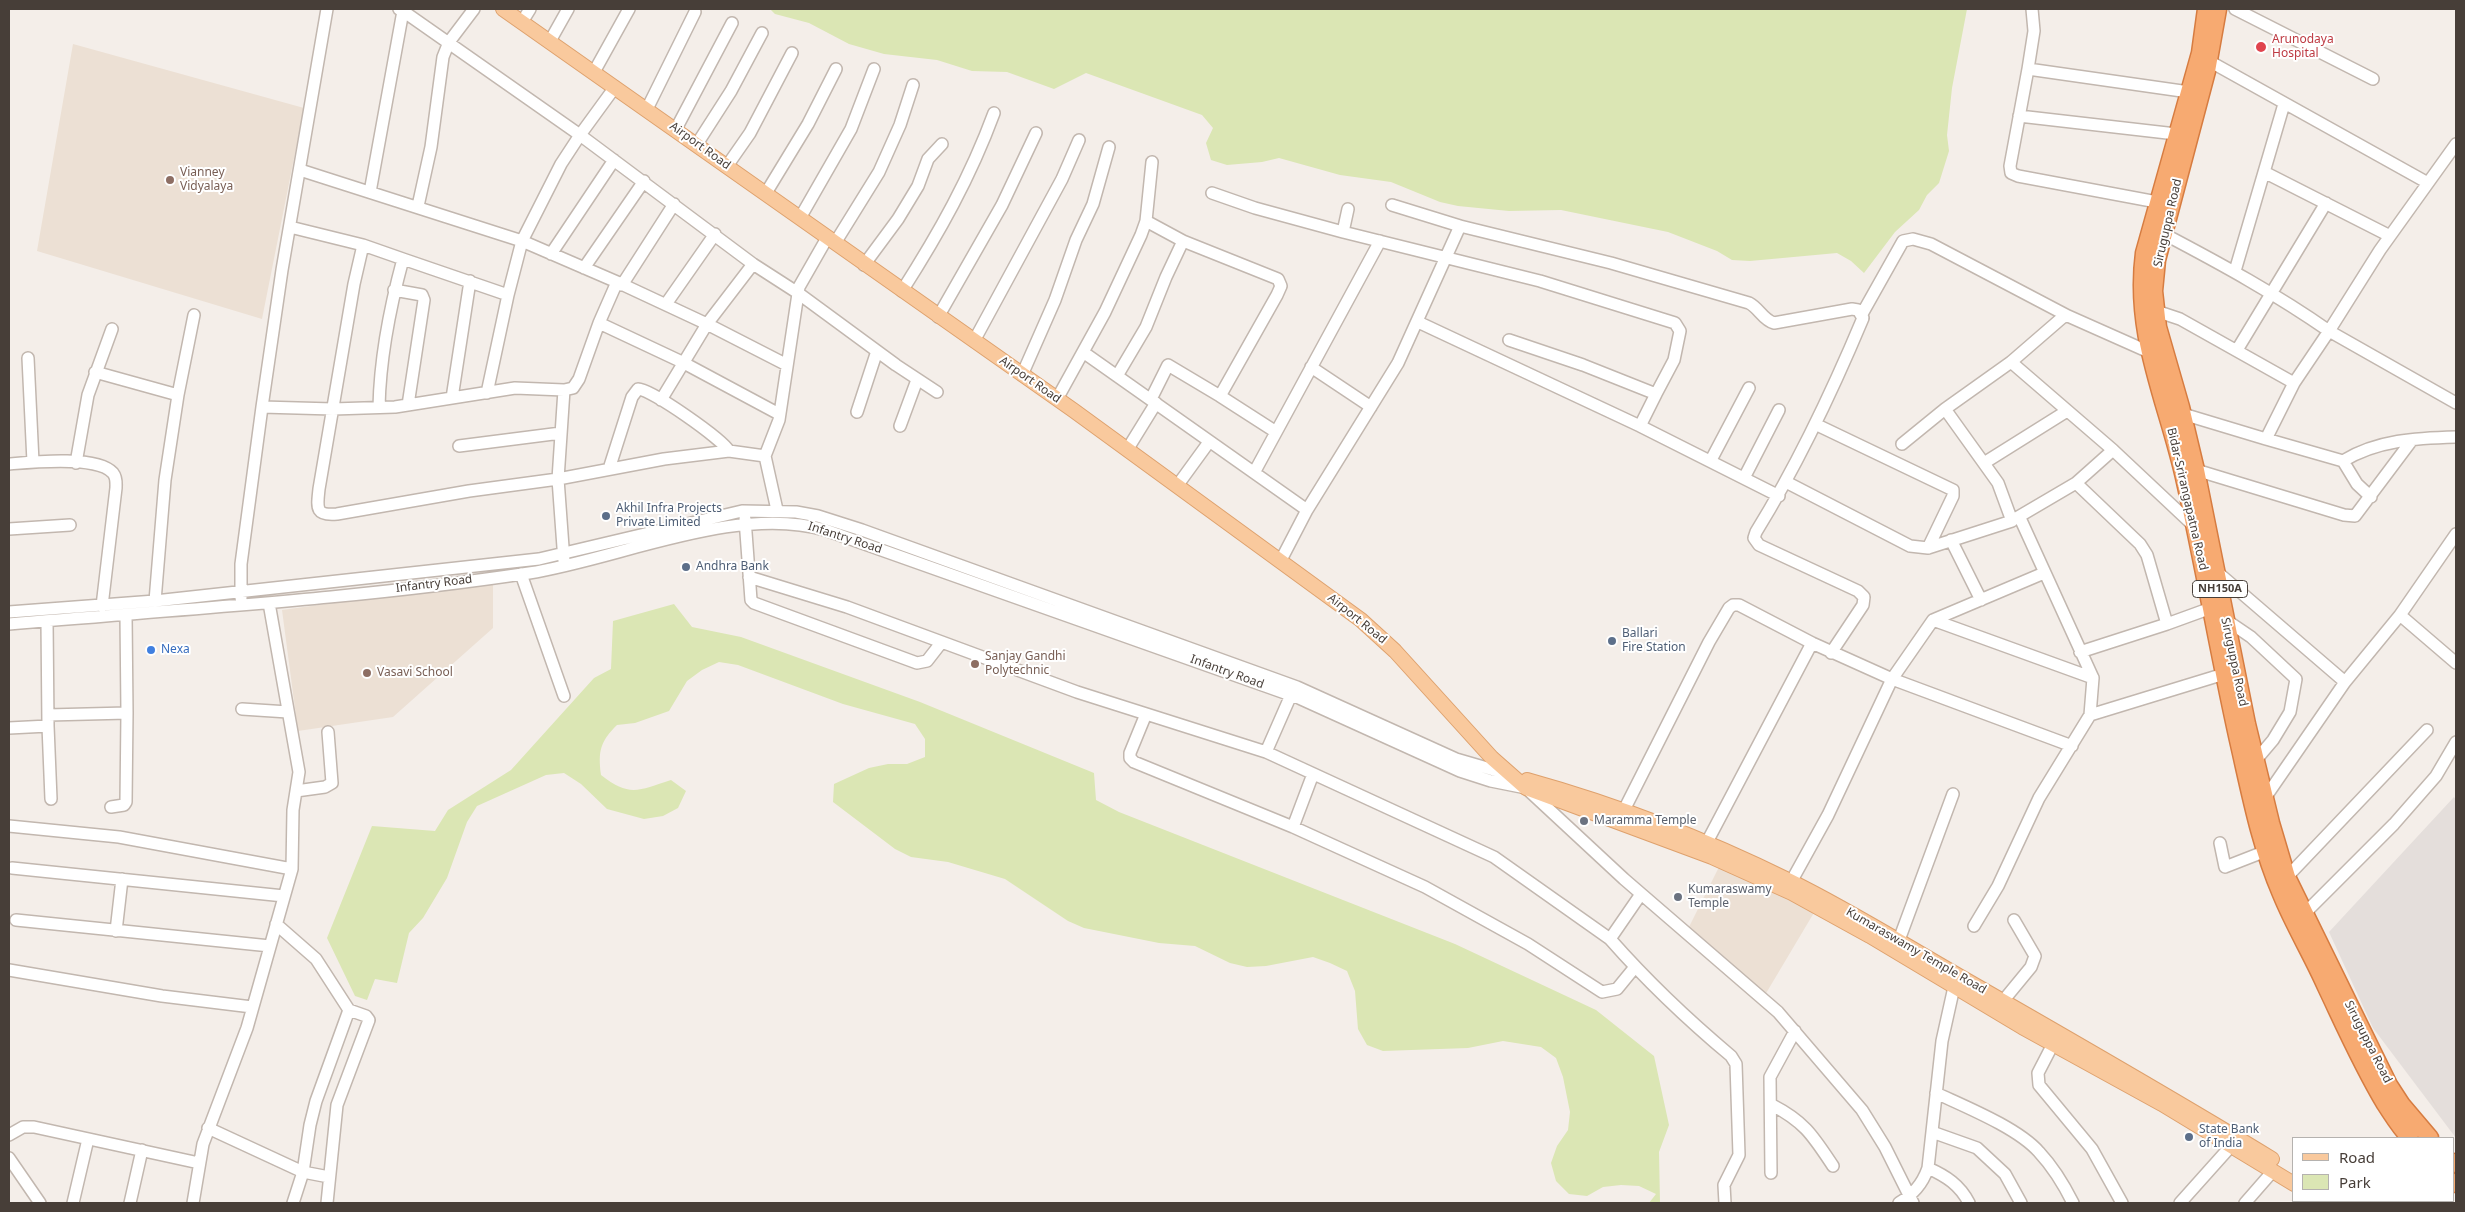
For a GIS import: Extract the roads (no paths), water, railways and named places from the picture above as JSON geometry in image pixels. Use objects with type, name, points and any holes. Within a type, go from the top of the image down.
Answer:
[{"type":"highway","name":"Bidar-Srirangapatna Road","points":[[2206,9],[2200,52],[2144,254],[2141,281],[2143,321],[2149,352],[2201,526],[2211,608],[2257,824],[2280,894],[2326,986],[2346,1033],[2375,1088],[2395,1120],[2409,1137]]},
{"type":"highway","name":"Siruguppa Road","points":[[2218,9],[2209,61],[2157,260],[2154,291],[2158,327],[2183,414],[2196,470],[2201,526],[2216,571],[2256,760],[2287,877],[2389,1085],[2406,1110],[2429,1137]]},
{"type":"main road","name":"Airport Road","points":[[504,9],[676,129],[864,265],[1057,399],[1361,620],[1395,651],[1492,758],[1526,788]]},
{"type":"main road","name":"Kumaraswamy Temple Road","points":[[1514,776],[1555,787],[1623,812],[1706,844],[1791,882],[1899,940],[2165,1094],[2292,1172]]},
{"type":"main road","name":"Kumaraswamy Temple Road","points":[[1526,788],[1712,857],[1792,893],[1870,936],[2053,1044],[2162,1104],[2292,1183]]},
{"type":"main road","points":[[2317,1202],[2322,1203]]},
{"type":"street","points":[[243,606],[239,592],[247,511],[290,227],[327,9]]},
{"type":"street","points":[[418,206],[431,147],[443,57],[449,42],[474,9]]},
{"type":"street","points":[[522,22],[530,9]]},
{"type":"street","points":[[550,41],[568,9]]},
{"type":"street","points":[[594,72],[629,9]]},
{"type":"street","points":[[2032,9],[2034,31],[2010,166],[2011,172],[2018,176],[2157,202]]},
{"type":"street","points":[[2235,9],[2373,79]]},
{"type":"street","points":[[370,192],[401,10],[644,181],[753,264],[798,292],[917,380],[938,392]]},
{"type":"street","points":[[647,109],[695,12]]},
{"type":"street","points":[[676,129],[732,23]]},
{"type":"street","points":[[697,144],[731,91],[762,33]]},
{"type":"street","points":[[727,166],[750,133],[792,53]]},
{"type":"street","points":[[2209,61],[2428,183]]},
{"type":"street","points":[[766,194],[808,124],[836,69]]},
{"type":"street","points":[[800,218],[851,129],[874,69]]},
{"type":"street","points":[[2028,69],[2189,92]]},
{"type":"street","points":[[777,510],[765,456],[779,414],[799,287],[879,172],[900,125],[913,85]]},
{"type":"street","points":[[487,393],[522,240],[561,164],[615,87]]},
{"type":"street","points":[[2235,271],[2284,104]]},
{"type":"street","points":[[902,291],[940,231],[962,190],[994,113]]},
{"type":"street","points":[[2019,116],[2176,134]]},
{"type":"street","points":[[938,317],[997,214],[1036,133]]},
{"type":"street","points":[[974,341],[1058,188],[1079,140]]},
{"type":"street","points":[[864,265],[918,186],[928,159],[942,144]]},
{"type":"street","points":[[2266,439],[2294,384],[2390,236],[2456,144]]},
{"type":"street","points":[[1022,375],[1055,300],[1076,240],[1093,204],[1109,147]]},
{"type":"street","points":[[551,254],[614,160]]},
{"type":"street","points":[[1057,399],[1105,312],[1146,221],[1152,162]]},
{"type":"street","points":[[300,170],[522,240],[666,304],[787,365]]},
{"type":"street","points":[[2264,172],[2390,236]]},
{"type":"street","points":[[584,268],[644,181]]},
{"type":"street","points":[[1212,193],[1255,208],[1343,232],[1540,281],[1675,323],[1680,331],[1674,360],[1640,426]]},
{"type":"street","points":[[262,407],[334,409],[378,407],[408,405],[515,388],[564,390],[573,388],[577,384],[599,323],[619,283],[674,204]]},
{"type":"street","points":[[2237,350],[2326,204]]},
{"type":"street","points":[[1392,206],[1460,226],[1610,263],[1748,304],[1754,306],[1768,321],[1774,323],[1852,309],[1858,310],[1862,314]]},
{"type":"street","points":[[1343,232],[1348,210]]},
{"type":"street","points":[[1146,221],[1183,241],[1278,279],[1281,286],[1220,396]]},
{"type":"street","points":[[1281,560],[1308,510],[1398,363],[1460,226]]},
{"type":"street","points":[[290,227],[363,245],[508,295]]},
{"type":"street","points":[[666,304],[715,234]]},
{"type":"street","points":[[2164,234],[2235,271],[2329,331],[2456,403]]},
{"type":"street","points":[[1831,653],[1863,605],[1864,597],[1858,591],[1759,544],[1754,538],[1779,496],[1815,424],[1856,336],[1863,318],[1862,314],[1903,241],[1913,239],[1931,244],[2068,316],[2149,352]]},
{"type":"street","points":[[1117,376],[1146,328],[1166,277],[1183,241]]},
{"type":"street","points":[[1255,471],[1380,241]]},
{"type":"street","points":[[363,245],[354,284],[317,505],[320,511],[326,515],[729,451],[765,456]]},
{"type":"street","points":[[378,407],[380,380],[394,290],[403,259]]},
{"type":"street","points":[[661,400],[682,362],[707,324],[753,264]]},
{"type":"street","points":[[452,398],[470,281]]},
{"type":"street","points":[[394,290],[422,296],[424,300],[408,405]]},
{"type":"street","points":[[2156,311],[2180,319],[2294,384]]},
{"type":"street","points":[[155,601],[165,480],[178,395],[194,315]]},
{"type":"street","points":[[1902,444],[1945,409],[2011,362],[2063,317],[2068,316]]},
{"type":"street","points":[[1418,322],[1711,460],[1779,496]]},
{"type":"street","points":[[599,323],[682,362],[779,414]]},
{"type":"street","points":[[76,463],[81,424],[95,372],[112,329]]},
{"type":"street","points":[[1509,340],[1582,364],[1656,394]]},
{"type":"street","points":[[857,412],[877,351]]},
{"type":"street","points":[[1083,352],[1308,510]]},
{"type":"street","points":[[28,358],[34,462]]},
{"type":"street","points":[[2011,362],[2201,526]]},
{"type":"street","points":[[1127,450],[1153,401],[1168,366],[1220,396],[1276,432]]},
{"type":"street","points":[[1311,367],[1371,407]]},
{"type":"street","points":[[95,372],[178,395]]},
{"type":"street","points":[[900,426],[917,380]]},
{"type":"street","points":[[1711,460],[1749,388]]},
{"type":"street","points":[[609,469],[635,391],[642,389],[720,440],[729,451]]},
{"type":"street","points":[[564,390],[558,479],[564,560]]},
{"type":"street","points":[[1945,409],[1998,483],[2044,573],[2093,678],[2090,715],[2039,798],[1998,886],[1974,926]]},
{"type":"street","points":[[1744,478],[1779,410]]},
{"type":"street","points":[[1984,463],[2067,411]]},
{"type":"street","points":[[2183,414],[2343,461],[2378,445],[2412,440],[2456,437]]},
{"type":"street","points":[[1815,424],[1953,490],[1953,496],[1928,548]]},
{"type":"street","points":[[459,446],[561,433]]},
{"type":"street","points":[[2196,470],[2350,516],[2358,513],[2412,440]]},
{"type":"street","points":[[1177,486],[1209,442]]},
{"type":"street","points":[[1786,482],[1910,546],[1928,548],[2016,520],[2076,483],[2113,450]]},
{"type":"street","points":[[2343,461],[2357,484],[2371,497]]},
{"type":"street","points":[[9,464],[34,462],[100,465],[113,474],[117,480],[102,606]]},
{"type":"street","points":[[2076,483],[2140,544],[2147,555],[2167,624]]},
{"type":"street","name":"Infantry Road","points":[[9,624],[243,606],[521,574],[564,560],[742,511],[777,510],[818,516],[862,530],[1128,625],[1327,699],[1464,762],[1514,776]]},
{"type":"street","points":[[742,511],[747,524],[751,600],[759,607],[917,663],[927,662],[941,643]]},
{"type":"street","name":"Infantry Road","points":[[9,612],[102,606],[506,563],[564,560],[747,524],[780,522],[825,530],[1291,695],[1460,771],[1491,781],[1526,788]]},
{"type":"street","points":[[9,530],[70,525]]},
{"type":"street","points":[[2265,798],[2345,682],[2400,615],[2456,534]]},
{"type":"street","points":[[1951,540],[1981,600]]},
{"type":"street","points":[[2216,571],[2345,682]]},
{"type":"street","points":[[1791,882],[1828,815],[1892,680],[1934,620],[2044,573]]},
{"type":"street","points":[[521,574],[564,696]]},
{"type":"street","points":[[749,577],[847,607],[941,643],[1146,714],[1266,752],[1494,858],[1610,939],[1635,967],[1691,1022],[1731,1056],[1736,1064],[1739,1155],[1724,1185],[1726,1203]]},
{"type":"street","points":[[193,1203],[199,1163],[208,1128],[252,1007],[292,869],[293,810],[298,772],[269,603]]},
{"type":"street","points":[[1623,812],[1709,642],[1729,608],[1733,605],[1739,605],[1831,653],[1892,680],[2072,746]]},
{"type":"street","points":[[2080,652],[2211,608]]},
{"type":"street","points":[[110,807],[124,805],[126,802],[126,615]]},
{"type":"street","points":[[2400,615],[2456,663]]},
{"type":"street","points":[[1934,620],[2093,678]]},
{"type":"street","points":[[2226,620],[2252,637],[2296,679],[2290,712],[2273,740],[2256,760]]},
{"type":"street","points":[[47,621],[51,799]]},
{"type":"street","points":[[1706,844],[1812,643]]},
{"type":"street","points":[[2090,715],[2224,674]]},
{"type":"street","points":[[1266,752],[1291,695]]},
{"type":"street","points":[[242,709],[288,712]]},
{"type":"street","points":[[9,728],[48,720],[127,713]]},
{"type":"street","points":[[1146,714],[1130,753],[1130,758],[1134,762],[1293,827],[1425,888],[1528,944],[1602,992],[1617,989],[1635,967]]},
{"type":"street","points":[[2287,877],[2427,730]]},
{"type":"street","points":[[296,790],[325,787],[332,783],[328,732]]},
{"type":"street","points":[[2304,914],[2394,824],[2436,776],[2456,742]]},
{"type":"street","points":[[2447,757],[2456,765]]},
{"type":"street","points":[[1293,827],[1313,774]]},
{"type":"street","points":[[1526,788],[1641,894],[1778,1012],[1862,1110],[1886,1146],[1912,1200]]},
{"type":"street","points":[[1899,940],[1954,794]]},
{"type":"street","points":[[9,826],[119,836],[292,869]]},
{"type":"street","points":[[2220,843],[2225,868],[2266,851]]},
{"type":"street","points":[[12,868],[284,896]]},
{"type":"street","points":[[116,931],[122,879]]},
{"type":"street","points":[[1610,939],[1641,894]]},
{"type":"street","points":[[16,920],[270,946]]},
{"type":"street","points":[[2003,1001],[2031,967],[2035,956],[2014,920]]},
{"type":"street","points":[[276,924],[316,959],[349,1010],[366,1016],[369,1020],[337,1105],[327,1203]]},
{"type":"street","points":[[9,970],[162,996],[252,1007]]},
{"type":"street","points":[[1899,1203],[1912,1200],[1924,1181],[1928,1168],[1942,1041],[1954,987]]},
{"type":"street","points":[[293,1203],[304,1172],[310,1125],[316,1101],[349,1010]]},
{"type":"street","points":[[1771,1173],[1772,1105],[1770,1077],[1794,1031]]},
{"type":"street","points":[[2053,1044],[2038,1074],[2039,1085],[2092,1149],[2122,1203]]},
{"type":"street","points":[[1936,1092],[2001,1124],[2038,1151],[2065,1186],[2073,1203]]},
{"type":"street","points":[[1772,1105],[1795,1117],[1808,1130],[1833,1166]]},
{"type":"street","points":[[9,1135],[23,1127],[34,1127],[199,1163]]},
{"type":"street","points":[[208,1128],[304,1172],[329,1177]]},
{"type":"street","points":[[1932,1132],[1978,1148],[2005,1174],[2021,1203]]},
{"type":"street","points":[[73,1203],[88,1139]]},
{"type":"street","points":[[2180,1203],[2231,1146]]},
{"type":"street","points":[[130,1203],[142,1150]]},
{"type":"street","points":[[9,1158],[40,1203]]},
{"type":"street","points":[[1928,1168],[1946,1176],[1964,1193],[1969,1203]]},
{"type":"street","points":[[2244,1203],[2273,1172]]},
{"type":"place","name":"Arunodaya Hospital","points":[[2261,47]]},
{"type":"place","name":"Vianney Vidyalaya","points":[[170,180]]},
{"type":"place","name":"Akhil Infra Projects Private Limited","points":[[606,516]]},
{"type":"place","name":"Andhra Bank","points":[[686,567]]},
{"type":"place","name":"Ballari Fire Station","points":[[1612,641]]},
{"type":"place","name":"Nexa","points":[[151,650]]},
{"type":"place","name":"Sanjay Gandhi Polytechnic","points":[[975,664]]},
{"type":"place","name":"Vasavi School","points":[[367,673]]},
{"type":"place","name":"Maramma Temple","points":[[1584,821]]},
{"type":"place","name":"Kumaraswamy Temple","points":[[1678,897]]},
{"type":"place","name":"State Bank of India","points":[[2189,1137]]}]
